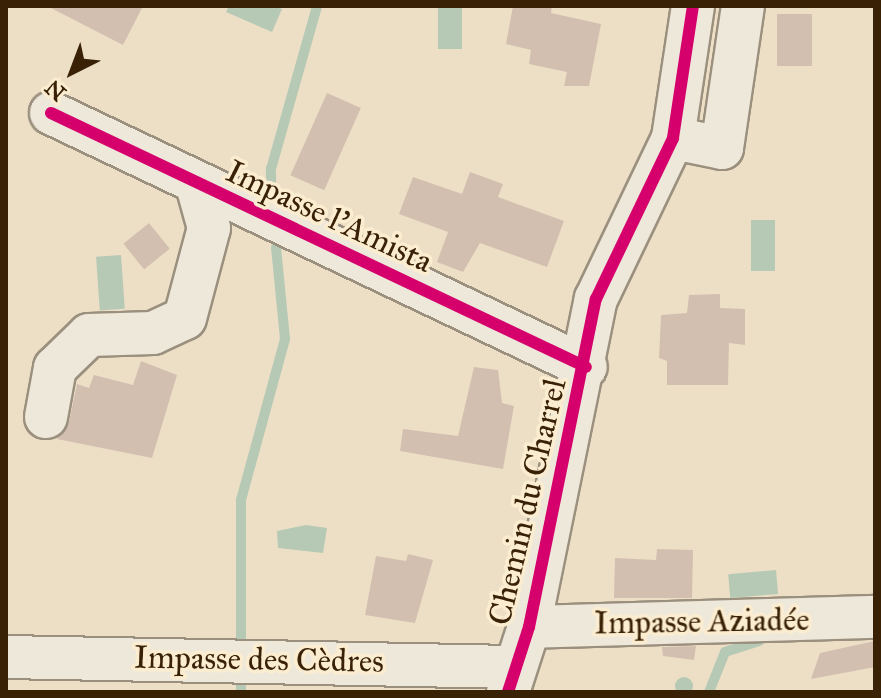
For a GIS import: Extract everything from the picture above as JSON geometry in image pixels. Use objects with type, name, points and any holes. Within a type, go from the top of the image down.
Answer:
[{"type":"street","name":"Chemin du Charrel","points":[[510,680],[529,627],[586,367],[596,299],[673,138],[693,6]]},
{"type":"street","points":[[673,138],[722,148],[743,6]]},
{"type":"street","name":"Impasse l'Amista","points":[[51,113],[197,185],[586,367]]},
{"type":"street","points":[[46,417],[55,368],[89,335],[153,333],[185,318],[209,228],[197,185]]},
{"type":"street","name":"Impasse Aziadée","points":[[529,627],[875,617]]},
{"type":"street","name":"Impasse des Cèdres","points":[[6,657],[510,680]]},
{"type":"shaded area","points":[[229,6],[274,6],[282,9],[272,32],[226,12]]},
{"type":"shaded area","points":[[438,6],[462,6],[462,49],[438,49]]},
{"type":"shaded area","points":[[751,220],[775,220],[775,271],[751,271]]},
{"type":"shaded area","points":[[121,255],[125,309],[100,311],[96,257]]},
{"type":"shaded area","points":[[306,525],[327,528],[323,553],[278,548],[277,531]]},
{"type":"shaded area","points":[[776,570],[778,594],[730,598],[728,574]]},
{"type":"shaded area","points":[[684,677],[693,686],[684,695],[675,686]]},
{"type":"building","points":[[47,6],[143,6],[123,45]]},
{"type":"building","points":[[513,6],[552,6],[551,13],[601,24],[589,86],[564,86],[567,72],[529,64],[531,50],[506,44]]},
{"type":"building","points":[[777,14],[812,14],[812,66],[777,66]]},
{"type":"building","points":[[327,93],[361,108],[324,190],[290,175]]},
{"type":"building","points":[[470,172],[503,184],[498,197],[564,221],[547,267],[480,243],[463,272],[437,262],[448,232],[399,214],[413,177],[462,194]]},
{"type":"building","points":[[149,223],[170,249],[144,269],[123,244]]},
{"type":"building","points":[[720,294],[720,308],[745,309],[745,345],[729,343],[728,385],[667,385],[667,361],[659,358],[661,315],[687,313],[689,295]]},
{"type":"building","points":[[141,361],[177,375],[152,458],[57,439],[69,422],[77,384],[89,388],[94,375],[133,385]]},
{"type":"building","points":[[474,367],[498,370],[502,403],[514,406],[503,469],[400,451],[403,429],[458,436]]},
{"type":"building","points":[[657,549],[693,550],[692,598],[614,598],[615,558],[656,560]]},
{"type":"building","points":[[408,554],[433,560],[415,623],[365,615],[376,556],[406,561]]},
{"type":"building","points":[[875,641],[875,667],[811,679],[820,653]]},
{"type":"building","points":[[696,646],[694,660],[663,656],[662,647]]},
{"type":"waterway","points":[[272,204],[271,169],[317,6]]},
{"type":"waterway","points":[[241,638],[241,500],[285,339],[276,247]]},
{"type":"waterway","points":[[709,692],[725,652],[759,641]]},
{"type":"waterway","points":[[241,671],[241,692]]},
{"type":"cycle path","points":[[508,692],[529,627],[596,299],[673,138],[693,6]]},
{"type":"cycle path","points":[[51,113],[586,367]]}]
